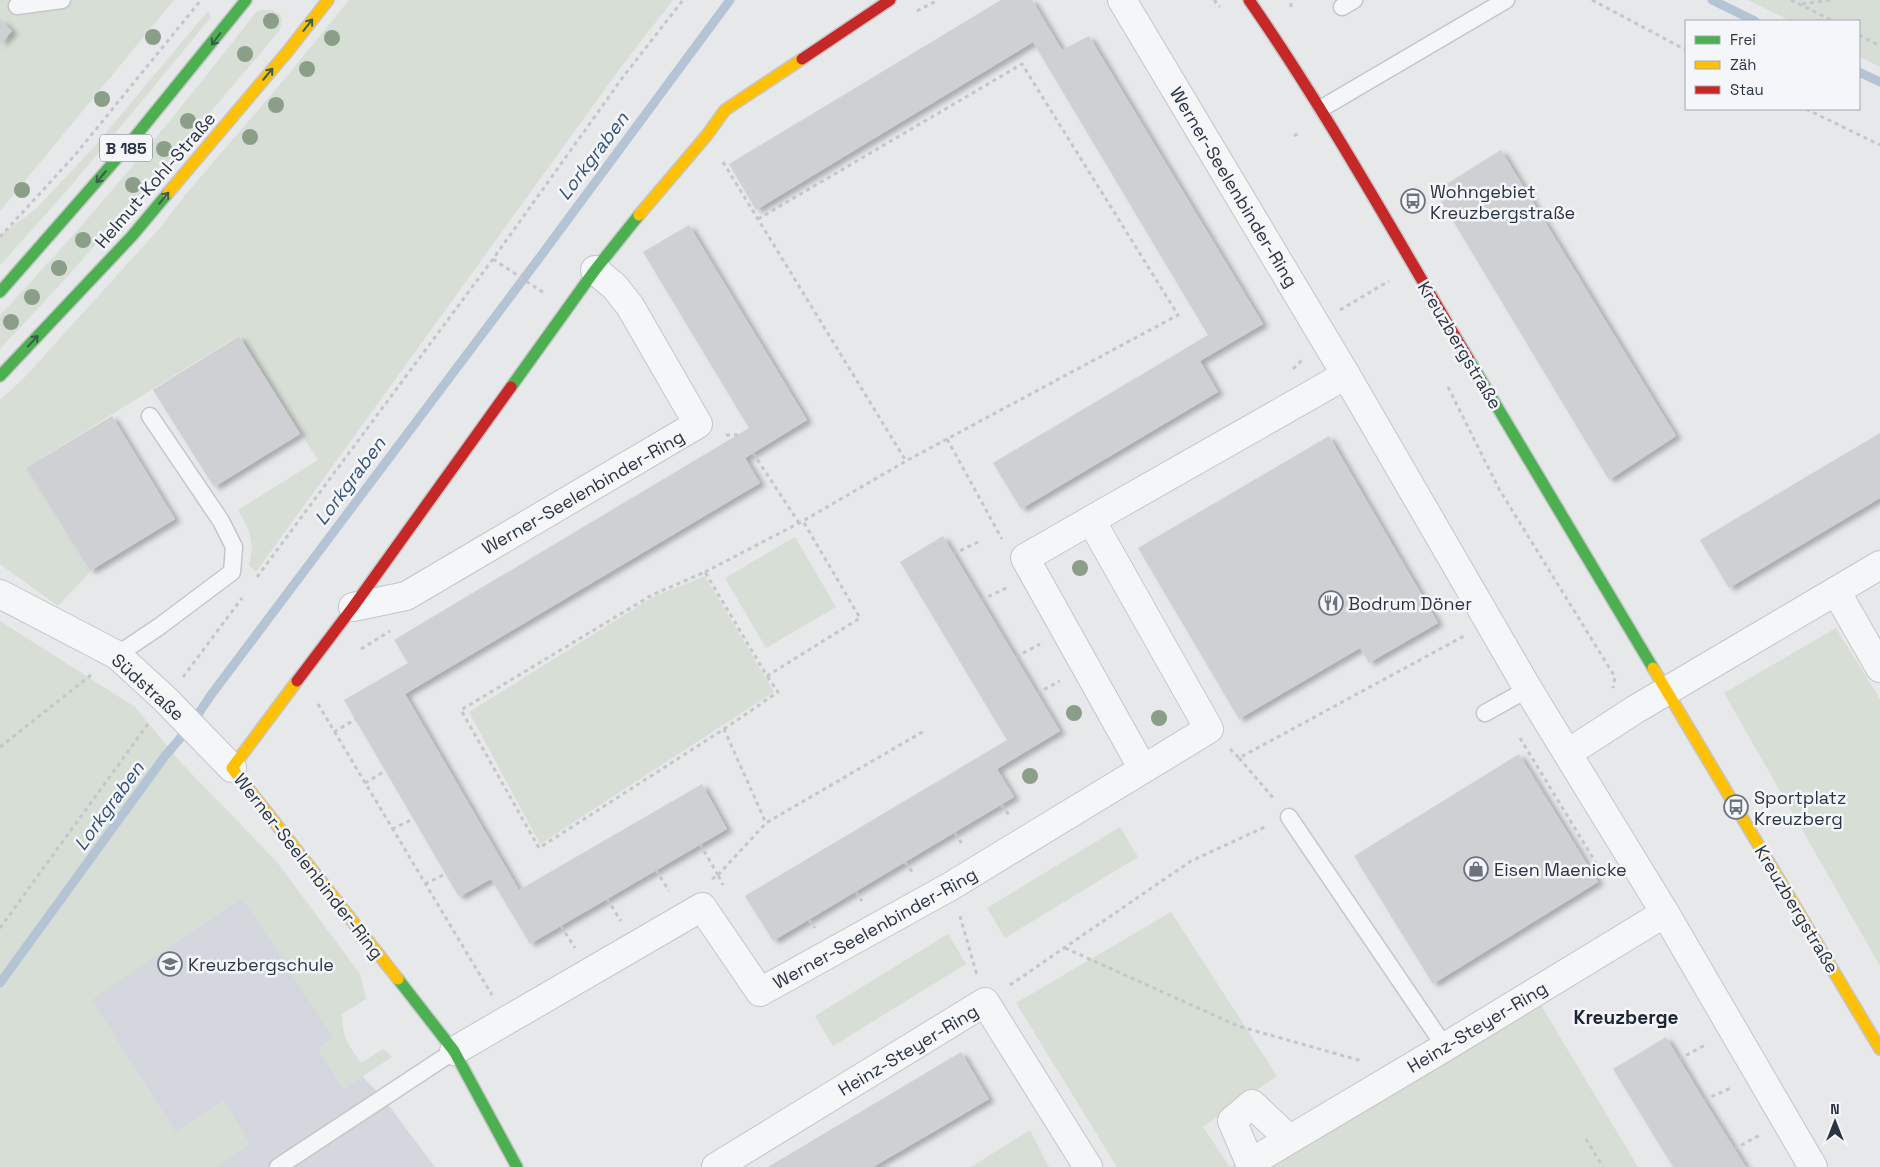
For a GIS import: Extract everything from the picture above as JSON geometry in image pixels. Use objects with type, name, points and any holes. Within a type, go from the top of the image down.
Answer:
[{"type":"street","name":"B 185","points":[[0,292],[83,199],[174,91],[246,0]]},
{"type":"street","name":"Helmut-Kohl-Straße","points":[[0,376],[132,236],[288,51],[328,0]]},
{"type":"street","name":"Werner-Seelenbinder-Ring","points":[[516,1167],[454,1051],[232,768],[353,607],[595,270],[707,135],[725,110],[890,0]]},
{"type":"street","name":"Werner-Seelenbinder-Ring","points":[[1122,0],[1316,324],[1528,689],[1568,753]]},
{"type":"street","name":"Kreuzbergstraße","points":[[1249,0],[1322,108],[1413,267],[1669,691],[1880,1049]]},
{"type":"street","name":"Werner-Seelenbinder-Ring","points":[[353,607],[406,596],[698,424],[630,306],[614,287],[595,270]]},
{"type":"street","points":[[1143,769],[1025,558],[1346,375]]},
{"type":"street","points":[[1091,520],[1209,729]]},
{"type":"street","points":[[1813,1167],[1665,913],[1568,753],[1618,720],[1880,564]]},
{"type":"street","points":[[1836,591],[1880,668]]},
{"type":"street","name":"Südstraße","points":[[0,594],[117,655],[166,700],[232,768]]},
{"type":"street","name":"Werner-Seelenbinder-Ring","points":[[702,907],[760,992],[952,886],[1209,729]]},
{"type":"street","points":[[454,1051],[702,907]]},
{"type":"street","name":"Heinz-Steyer-Ring","points":[[1289,1139],[1446,1047],[1665,913]]},
{"type":"street","name":"Heinz-Steyer-Ring","points":[[716,1167],[985,1002],[1088,1167]]},
{"type":"lane","points":[[17,6],[62,0]]},
{"type":"lane","points":[[1322,108],[1506,0]]},
{"type":"lane","points":[[117,655],[160,626],[232,572],[234,547],[222,521],[150,416]]},
{"type":"lane","points":[[1485,713],[1528,689]]},
{"type":"lane","points":[[1289,817],[1446,1047]]},
{"type":"lane","points":[[278,1167],[454,1051]]},
{"type":"path","points":[[0,237],[75,155],[201,0]]},
{"type":"path","points":[[255,579],[493,259],[623,77],[683,0]]},
{"type":"path","points":[[909,16],[938,0]]},
{"type":"path","points":[[1592,0],[1685,49]]},
{"type":"path","points":[[1791,0],[1831,20]]},
{"type":"path","points":[[1802,4],[1830,0]]},
{"type":"path","points":[[1860,36],[1880,46]]},
{"type":"path","points":[[706,572],[778,692],[539,848],[461,710],[652,595],[706,572],[801,522],[906,461],[1178,315],[1022,64],[758,219]]},
{"type":"path","points":[[1808,110],[1880,145]]},
{"type":"path","points":[[707,135],[906,461]]},
{"type":"path","points":[[493,259],[540,290]]},
{"type":"path","points":[[1316,324],[1413,267]]},
{"type":"path","points":[[1292,370],[1304,358]]},
{"type":"path","points":[[723,435],[738,435]]},
{"type":"path","points":[[947,440],[1005,544]]},
{"type":"path","points":[[752,453],[801,522],[860,618],[767,676]]},
{"type":"path","points":[[1499,489],[1615,677],[1613,689],[1608,692]]},
{"type":"path","points":[[953,554],[978,542]]},
{"type":"path","points":[[982,600],[1016,584]]},
{"type":"path","points":[[0,928],[243,595]]},
{"type":"path","points":[[360,650],[398,627]]},
{"type":"path","points":[[1239,758],[1466,634]]},
{"type":"path","points":[[1016,657],[1047,640]]},
{"type":"path","points":[[0,747],[117,655]]},
{"type":"path","points":[[1037,693],[1068,678]]},
{"type":"path","points":[[316,702],[493,998]]},
{"type":"path","points":[[1502,703],[1522,743],[1597,863]]},
{"type":"path","points":[[334,732],[356,719]]},
{"type":"path","points":[[724,729],[766,823]]},
{"type":"path","points":[[952,886],[985,1002],[1191,861],[1289,817],[1239,758],[1209,729]]},
{"type":"path","points":[[702,907],[718,875],[766,823],[924,731]]},
{"type":"path","points":[[365,783],[385,771]]},
{"type":"path","points":[[392,829],[413,819]]},
{"type":"path","points":[[700,844],[728,892]]},
{"type":"path","points":[[656,870],[670,893]]},
{"type":"path","points":[[425,884],[445,874]]},
{"type":"path","points":[[709,880],[718,875]]},
{"type":"path","points":[[607,899],[622,922]]},
{"type":"path","points":[[561,926],[576,949]]},
{"type":"path","points":[[1064,948],[1238,1026],[1403,1072]]},
{"type":"path","points":[[1679,1059],[1715,1040]]},
{"type":"path","points":[[1704,1100],[1741,1084]]},
{"type":"path","points":[[1586,1139],[1603,1167]]},
{"type":"path","points":[[1734,1148],[1747,1142]]},
{"type":"shaded area","points":[[0,0],[174,0],[0,211]]},
{"type":"shaded area","points":[[349,0],[673,0],[621,67],[256,572],[249,565],[252,549],[250,536],[238,510],[318,460],[239,335],[26,468],[90,572],[58,606],[0,564],[0,400],[22,380],[159,229],[190,189],[278,87]]},
{"type":"shaded area","points":[[1748,0],[1880,0],[1880,67],[1860,57],[1860,20],[1788,20]]},
{"type":"shaded area","points":[[271,10],[280,14],[282,21],[279,31],[107,232],[0,349],[0,315],[100,205],[195,90],[256,12]]},
{"type":"shaded area","points":[[208,11],[211,17],[81,174],[0,265],[0,235],[36,209],[94,147]]},
{"type":"shaded area","points":[[795,537],[836,607],[766,648],[725,578]]},
{"type":"shaded area","points":[[705,576],[774,692],[540,844],[469,712],[653,597]]},
{"type":"shaded area","points":[[0,621],[135,707],[182,764],[277,862],[360,974],[366,999],[342,1014],[343,1029],[347,1040],[361,1063],[383,1049],[392,1057],[343,1089],[318,1049],[333,1037],[242,898],[92,1000],[176,1132],[224,1100],[250,1144],[217,1167],[0,1167]]},
{"type":"shaded area","points":[[1836,628],[1880,699],[1880,966],[1724,693]]},
{"type":"shaded area","name":"Kreuzbergschule","points":[[181,792],[364,1078],[383,1098],[435,1167],[0,1167],[0,1044]]},
{"type":"shaded area","points":[[1120,827],[1138,857],[1005,938],[987,908]]},
{"type":"shaded area","points":[[1171,912],[1277,1076],[1203,1127],[1230,1167],[1117,1167],[1016,1003]]},
{"type":"shaded area","points":[[948,934],[966,964],[833,1046],[815,1016]]},
{"type":"shaded area","points":[[1530,987],[1638,1167],[1230,1167]]},
{"type":"shaded area","points":[[1030,1130],[1049,1167],[971,1167]]},
{"type":"building","points":[[1001,0],[1032,0],[1062,50],[1089,36],[1263,324],[1200,361],[1218,392],[1021,509],[993,463],[1208,335],[1033,42],[756,210],[729,164]]},
{"type":"building","points":[[0,19],[12,31],[0,44]]},
{"type":"building","points":[[1501,150],[1676,436],[1609,480],[1435,191]]},
{"type":"building","points":[[689,225],[807,420],[745,458],[760,483],[405,694],[519,890],[702,784],[727,829],[530,944],[491,879],[459,897],[344,700],[408,663],[394,640],[749,428],[643,252]]},
{"type":"building","points":[[239,336],[300,434],[214,487],[153,390]]},
{"type":"building","points":[[112,416],[175,519],[90,571],[26,468]]},
{"type":"building","points":[[1880,433],[1880,498],[1729,588],[1700,540]]},
{"type":"building","points":[[1329,436],[1438,623],[1369,663],[1360,648],[1239,719],[1138,548]]},
{"type":"building","points":[[943,536],[1060,731],[997,769],[1014,797],[773,941],[745,896],[1007,740],[900,562]]},
{"type":"building","name":"Eisen Maenicke","points":[[1519,754],[1598,882],[1433,984],[1354,856]]},
{"type":"building","points":[[1666,1037],[1746,1167],[1673,1167],[1613,1069]]},
{"type":"building","points":[[961,1052],[989,1099],[873,1167],[768,1167]]},
{"type":"waterway","name":"Lorkgraben","points":[[0,983],[165,756],[188,729],[211,695],[537,261],[730,0]]},
{"type":"waterway","points":[[1712,0],[1753,20]]},
{"type":"waterway","points":[[1860,72],[1880,82]]},
{"type":"traffic: fast","points":[[0,292],[126,148],[246,0]]},
{"type":"traffic: fast","points":[[0,376],[132,236],[168,193]]},
{"type":"traffic: fast","points":[[511,387],[595,270],[639,215]]},
{"type":"traffic: fast","points":[[1468,358],[1653,668]]},
{"type":"traffic: fast","points":[[398,979],[454,1051],[517,1167]]},
{"type":"traffic: slow","points":[[168,193],[288,51],[328,0]]},
{"type":"traffic: slow","points":[[639,215],[707,135],[725,110],[802,59]]},
{"type":"traffic: slow","points":[[1653,668],[1880,1049]]},
{"type":"traffic: slow","points":[[297,681],[232,768],[398,979]]},
{"type":"traffic: jam","points":[[802,59],[890,0]]},
{"type":"traffic: jam","points":[[1249,0],[1307,88],[1362,177],[1468,358]]},
{"type":"traffic: jam","points":[[297,681],[353,607],[511,387]]},
{"type":"place","name":"Wohngebiet Kreuzbergstraße","points":[[1413,201]]},
{"type":"place","name":"Bodrum Döner","points":[[1331,603]]},
{"type":"place","name":"Sportplatz Kreuzberg","points":[[1736,807]]},
{"type":"place","name":"Eisen Maenicke","points":[[1476,869]]},
{"type":"place","name":"Kreuzbergschule","points":[[170,964]]},
{"type":"district","name":"Kreuzberge","points":[[1626,1017]]}]
